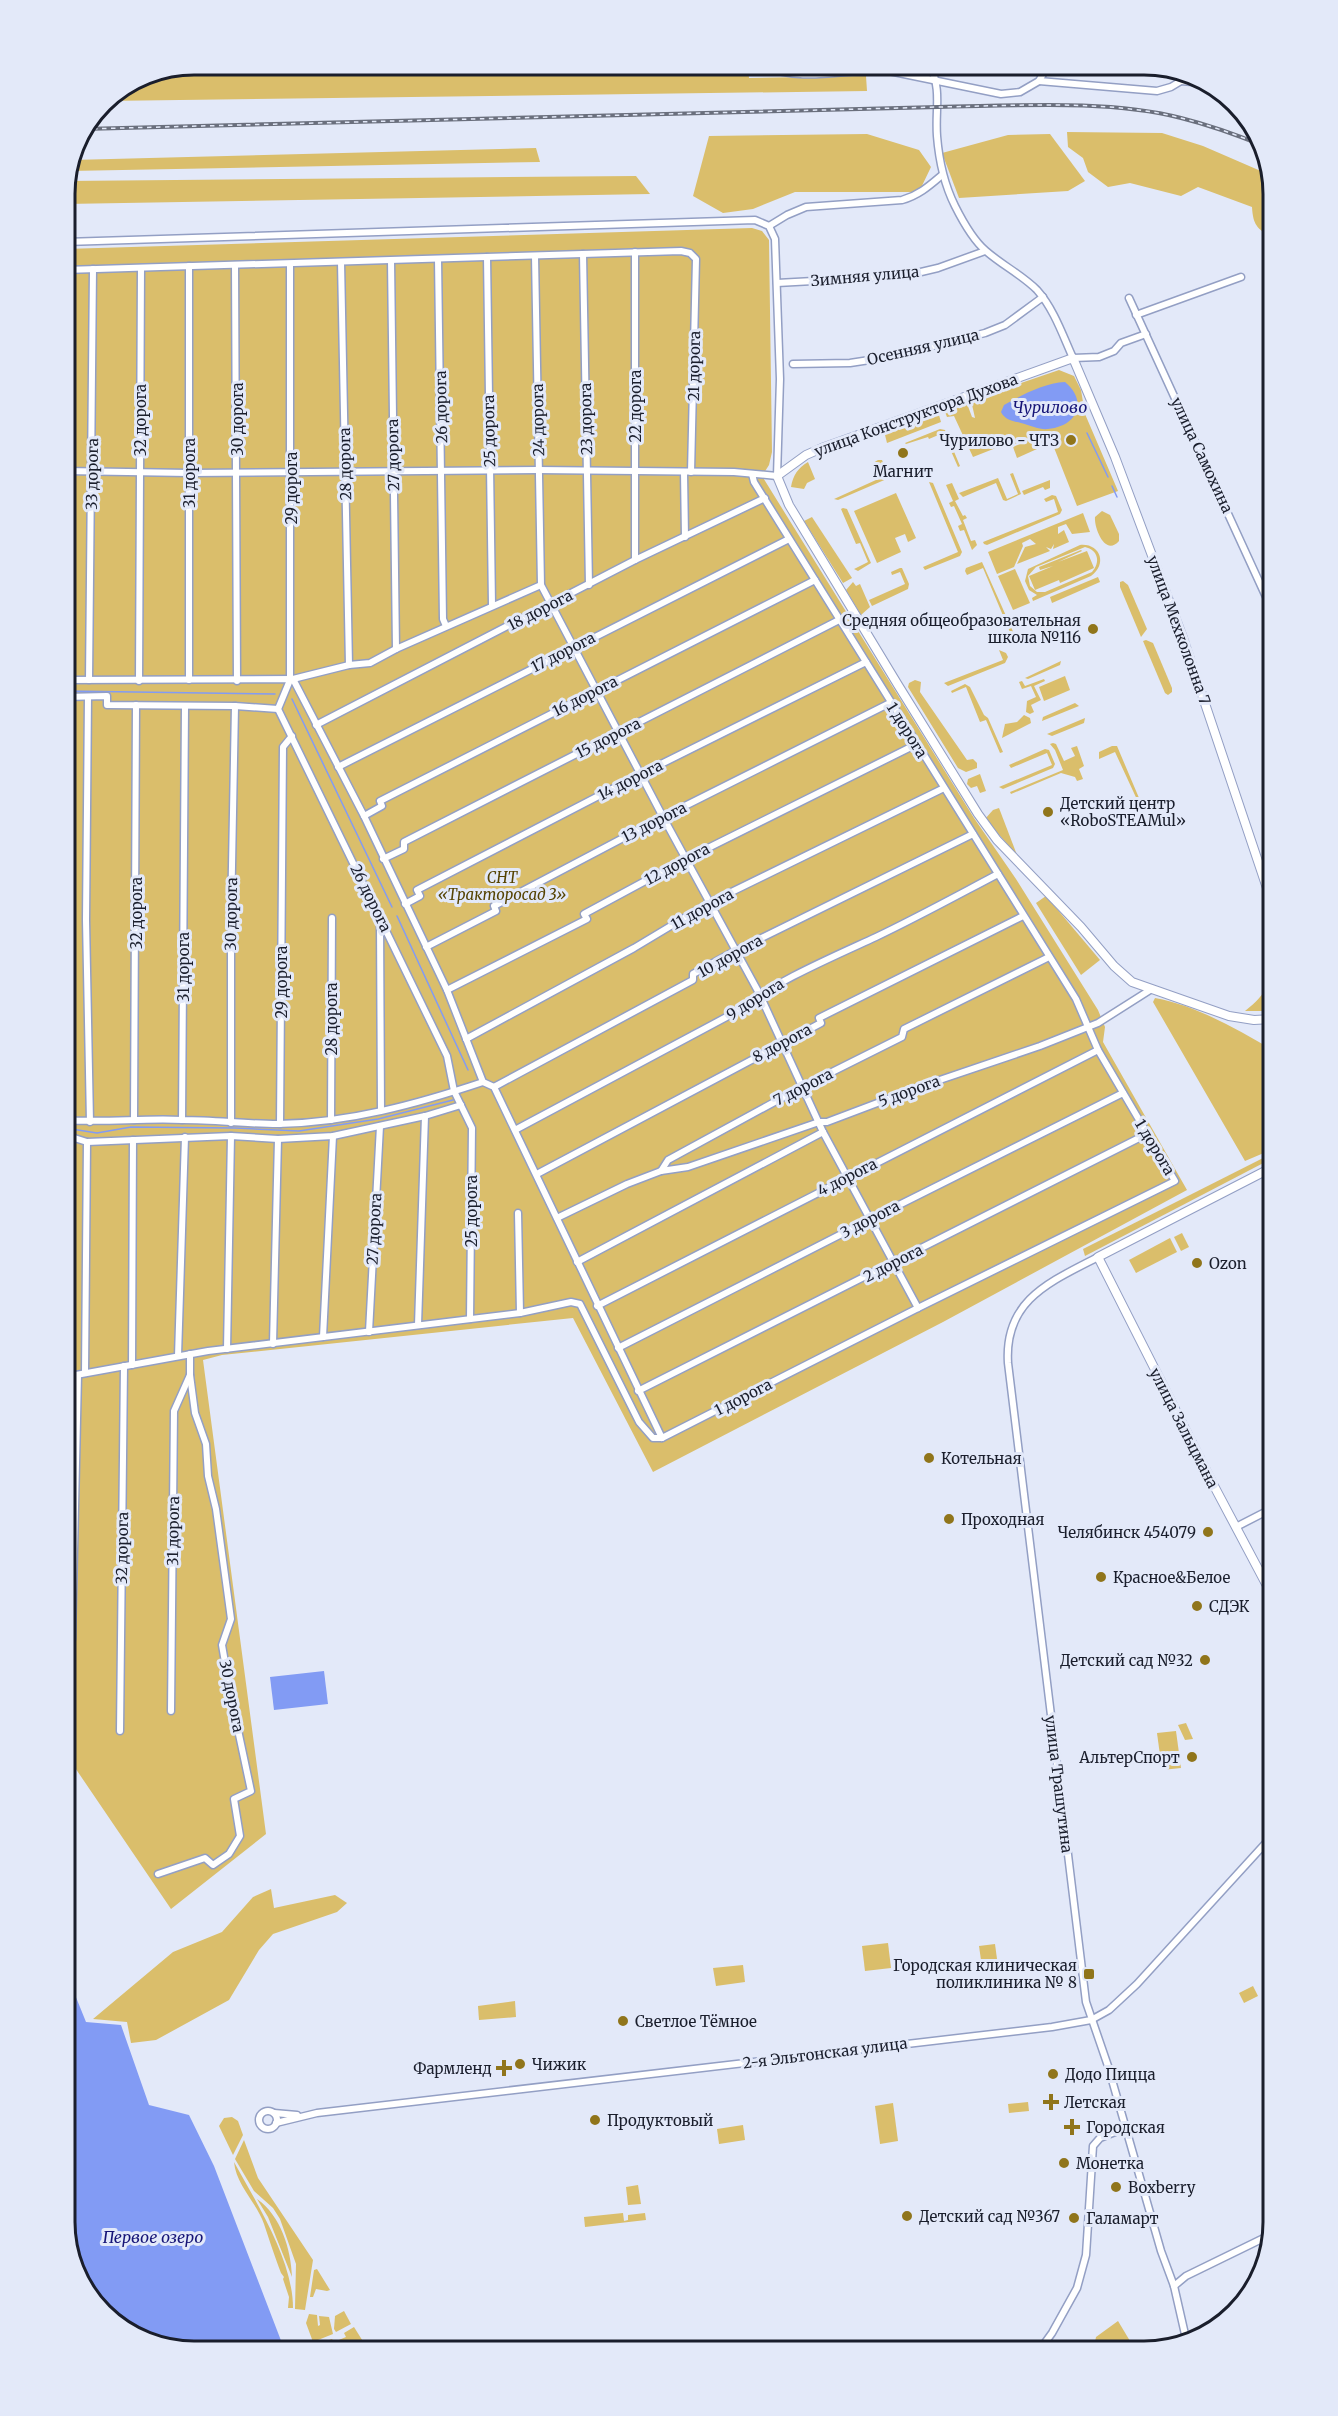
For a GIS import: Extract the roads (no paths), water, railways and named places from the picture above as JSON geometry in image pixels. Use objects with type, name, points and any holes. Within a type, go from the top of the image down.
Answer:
[{"type":"street","points":[[801,75],[818,75]]},
{"type":"street","points":[[908,75],[1001,94],[1020,92],[1039,81],[1157,91],[1171,87],[1179,80]]},
{"type":"street","points":[[934,75],[937,81],[937,135],[942,175],[955,206],[985,251],[1035,289],[1042,297],[1057,321],[1073,358],[1099,357],[1114,351],[1121,343],[1146,334]]},
{"type":"street","points":[[1039,81],[1042,75]]},
{"type":"street","points":[[769,226],[806,207],[902,200],[925,190],[942,175]]},
{"type":"street","points":[[75,242],[755,220],[769,226],[776,239],[780,379],[777,476],[789,505],[859,622],[992,833],[1081,927],[1114,966],[1132,982],[1150,990],[1229,1016],[1263,1020]]},
{"type":"street","name":"21 дорога","points":[[635,252],[681,251],[690,253],[696,259],[685,537]]},
{"type":"street","name":"Зимняя улица","points":[[777,283],[904,276],[938,268],[985,251]]},
{"type":"street","points":[[75,270],[635,252]]},
{"type":"street","name":"22 дорога","points":[[635,252],[635,560]]},
{"type":"street","name":"23 дорога","points":[[583,254],[589,585]]},
{"type":"street","name":"24 дорога","points":[[535,256],[541,585]]},
{"type":"street","name":"25 дорога","points":[[487,257],[492,605]]},
{"type":"street","name":"26 дорога","points":[[438,259],[443,619],[446,626]]},
{"type":"street","name":"27 дорога","points":[[391,261],[396,649]]},
{"type":"street","name":"28 дорога","points":[[341,262],[349,665]]},
{"type":"street","name":"30 дорога","points":[[235,264],[237,681]]},
{"type":"street","name":"29 дорога","points":[[278,709],[292,680],[290,264]]},
{"type":"street","name":"31 дорога","points":[[189,266],[189,681]]},
{"type":"street","name":"32 дорога","points":[[139,681],[141,268]]},
{"type":"street","name":"33 дорога","points":[[89,680],[93,269]]},
{"type":"street","points":[[1136,315],[1241,277]]},
{"type":"street","name":"Осенняя улица","points":[[794,364],[850,363],[889,357],[985,333],[1005,325],[1042,297]]},
{"type":"street","name":"улица Самохина","points":[[1129,298],[1263,588]]},
{"type":"street","name":"улица Конструктора Духова","points":[[777,476],[806,455],[822,448],[1073,358]]},
{"type":"street","name":"улица Мехколонна 7","points":[[1073,358],[1115,457],[1183,638],[1263,874]]},
{"type":"street","points":[[75,471],[237,473],[538,470],[777,476]]},
{"type":"street","name":"1 дорога","points":[[662,1438],[1175,1181],[1098,1050],[1076,999],[890,703],[789,539],[752,474]]},
{"type":"street","name":"18 дорога","points":[[316,725],[635,560],[765,498]]},
{"type":"street","name":"17 дорога","points":[[338,767],[789,539]]},
{"type":"street","name":"16 дорога","points":[[364,816],[382,806],[380,801],[815,580]]},
{"type":"street","points":[[75,680],[292,680],[349,665],[370,663],[492,605],[541,585],[759,993],[823,1132],[918,1308]]},
{"type":"street","name":"15 дорога","points":[[383,859],[404,849],[404,842],[839,620]]},
{"type":"street","name":"14 дорога","points":[[405,904],[420,896],[417,890],[641,774],[866,662]]},
{"type":"street","points":[[292,680],[364,816],[447,990],[483,1082]]},
{"type":"street","points":[[75,697],[107,696],[107,705],[235,706],[278,709]]},
{"type":"street","points":[[88,697],[86,920],[90,1122]]},
{"type":"street","name":"13 дорога","points":[[426,947],[496,911],[494,906],[663,817],[890,703]]},
{"type":"street","name":"32 дорога","points":[[134,1120],[136,705]]},
{"type":"street","name":"30 дорога","points":[[231,1123],[231,919],[235,706]]},
{"type":"street","name":"31 дорога","points":[[182,1120],[185,707]]},
{"type":"street","name":"26 дорога","points":[[278,709],[447,1056],[454,1091],[461,1105]]},
{"type":"street","name":"29 дорога","points":[[280,1124],[283,747],[292,736]]},
{"type":"street","name":"12 дорога","points":[[447,990],[587,919],[584,915],[686,859],[917,744]]},
{"type":"street","name":"11 дорога","points":[[466,1039],[634,948],[709,903],[944,788]]},
{"type":"street","name":"10 дорога","points":[[494,1087],[693,980],[693,974],[735,951],[973,834]]},
{"type":"street","name":"9 дорога","points":[[515,1130],[732,1014],[759,993],[998,874]]},
{"type":"street","name":"8 дорога","points":[[537,1174],[821,1023],[819,1018],[1023,916]]},
{"type":"street","points":[[380,917],[381,1110]]},
{"type":"street","name":"28 дорога","points":[[331,1120],[332,918]]},
{"type":"street","name":"7 дорога","points":[[557,1218],[627,1184],[661,1171],[668,1160],[802,1087],[902,1037],[903,1029],[1048,957]]},
{"type":"street","name":"5 дорога","points":[[661,1171],[688,1167],[819,1122],[827,1122],[1088,1027],[1150,990]]},
{"type":"street","name":"4 дорога","points":[[597,1306],[1098,1050]]},
{"type":"street","points":[[75,1121],[182,1120],[280,1124],[331,1120],[426,1101],[483,1082],[494,1087],[662,1438]]},
{"type":"street","name":"3 дорога","points":[[618,1348],[1123,1094]]},
{"type":"street","points":[[75,1139],[87,1142],[184,1137],[231,1136],[278,1139],[333,1136],[426,1116],[461,1105]]},
{"type":"street","name":"25 дорога","points":[[461,1105],[472,1128],[470,1320]]},
{"type":"street","points":[[418,1325],[426,1116]]},
{"type":"street","name":"27 дорога","points":[[369,1332],[380,1126]]},
{"type":"street","points":[[577,1262],[823,1132]]},
{"type":"street","name":"2 дорога","points":[[638,1391],[1147,1134]]},
{"type":"street","points":[[226,1349],[231,1136]]},
{"type":"street","points":[[323,1337],[333,1136]]},
{"type":"street","points":[[178,1356],[184,1137]]},
{"type":"street","points":[[273,1344],[278,1139]]},
{"type":"street","points":[[132,1365],[133,1140]]},
{"type":"street","points":[[75,1551],[87,1142]]},
{"type":"street","points":[[1098,1257],[1263,1173]]},
{"type":"street","points":[[518,1213],[520,1313]]},
{"type":"street","name":"улица Зальцмана","points":[[1098,1257],[1263,1577]]},
{"type":"street","name":"улица Трашутина","points":[[1098,1257],[1048,1283],[1034,1294],[1015,1319],[1009,1333],[1007,1349],[1084,1984],[1091,2019],[1108,2066],[1174,2286],[1185,2334]]},
{"type":"street","points":[[75,1375],[190,1354],[470,1320],[520,1313],[571,1302],[580,1304],[639,1422],[653,1437],[662,1438]]},
{"type":"street","name":"31 дорога","points":[[171,1711],[174,1411],[190,1375],[190,1354]]},
{"type":"street","name":"32 дорога","points":[[120,1731],[124,1366]]},
{"type":"street","name":"30 дорога","points":[[158,1875],[205,1858],[213,1865],[229,1854],[240,1836],[234,1798],[251,1791],[222,1646],[231,1619],[216,1509],[208,1476],[206,1444],[195,1413],[190,1375]]},
{"type":"street","points":[[1236,1527],[1263,1514]]},
{"type":"street","name":"2-я Эльтонская улица","points":[[301,2115],[1052,2027],[1091,2019],[1109,2010],[1137,1984],[1263,1847]]},
{"type":"street","points":[[269,2110],[274,2113],[301,2115],[276,2123],[267,2129],[258,2122],[263,2111],[269,2110]]},
{"type":"street","points":[[274,2113],[276,2123]]},
{"type":"street","points":[[1046,2341],[1077,2288],[1086,2255],[1093,2146],[1100,2138],[1125,2128]]},
{"type":"street","points":[[1174,2286],[1186,2276],[1262,2239]]},
{"type":"water","name":"Чурилово","points":[[1065,382],[1072,389],[1078,404],[1073,418],[1067,423],[1042,429],[1009,420],[1001,412],[1004,405],[1026,394],[1041,387]]},
{"type":"water","points":[[324,1671],[328,1704],[274,1710],[270,1677]]},
{"type":"water","name":"Первое озеро","points":[[75,1995],[86,2022],[121,2025],[149,2105],[189,2115],[214,2166],[281,2341],[186,2341],[163,2337],[134,2325],[121,2316],[100,2295],[91,2282],[79,2253],[75,2222]]},
{"type":"waterway","points":[[1087,433],[1108,477]]},
{"type":"waterway","points":[[1112,486],[1117,497]]},
{"type":"waterway","points":[[75,691],[275,694]]},
{"type":"waterway","points":[[292,699],[392,907]]},
{"type":"waterway","points":[[397,916],[468,1070]]},
{"type":"waterway","points":[[75,1130],[97,1133],[131,1127],[299,1131],[378,1119],[453,1100]]},
{"type":"railway","points":[[95,129],[1060,105],[1153,112],[1202,124],[1250,141]]},
{"type":"place","name":"Чурилово - ЧТЗ","points":[[1071,440]]},
{"type":"place","name":"Магнит","points":[[903,453]]},
{"type":"place","name":"Средняя общеобразовательная школа №116","points":[[1093,629]]},
{"type":"place","name":"Детский центр «RoboSTEAMul»","points":[[1048,812]]},
{"type":"place","name":"Ozon","points":[[1197,1263]]},
{"type":"place","name":"Котельная","points":[[929,1458]]},
{"type":"place","name":"Проходная","points":[[949,1519]]},
{"type":"place","name":"Челябинск 454079","points":[[1208,1532]]},
{"type":"place","name":"Красное&Белое","points":[[1101,1577]]},
{"type":"place","name":"СДЭК","points":[[1197,1606]]},
{"type":"place","name":"Детский сад №32","points":[[1205,1660]]},
{"type":"place","name":"АльтерСпорт","points":[[1192,1757]]},
{"type":"place","name":"Городская клиническая поликлиника № 8","points":[[1089,1974]]},
{"type":"place","name":"Светлое Тёмное","points":[[623,2021]]},
{"type":"place","name":"Чижик","points":[[520,2064]]},
{"type":"place","name":"Фармленд","points":[[504,2068]]},
{"type":"place","name":"Додо Пицца","points":[[1053,2074]]},
{"type":"place","name":"Летская","points":[[1051,2102]]},
{"type":"place","name":"Продуктовый","points":[[595,2120]]},
{"type":"place","name":"Городская","points":[[1072,2127]]},
{"type":"place","name":"Монетка","points":[[1064,2163]]},
{"type":"place","name":"Boxberry","points":[[1116,2187]]},
{"type":"place","name":"Детский сад №367","points":[[907,2216]]},
{"type":"place","name":"Галамарт","points":[[1074,2218]]},
{"type":"park label","name":"СНТ «Тракторосад 3»","points":[[502,886]]}]
